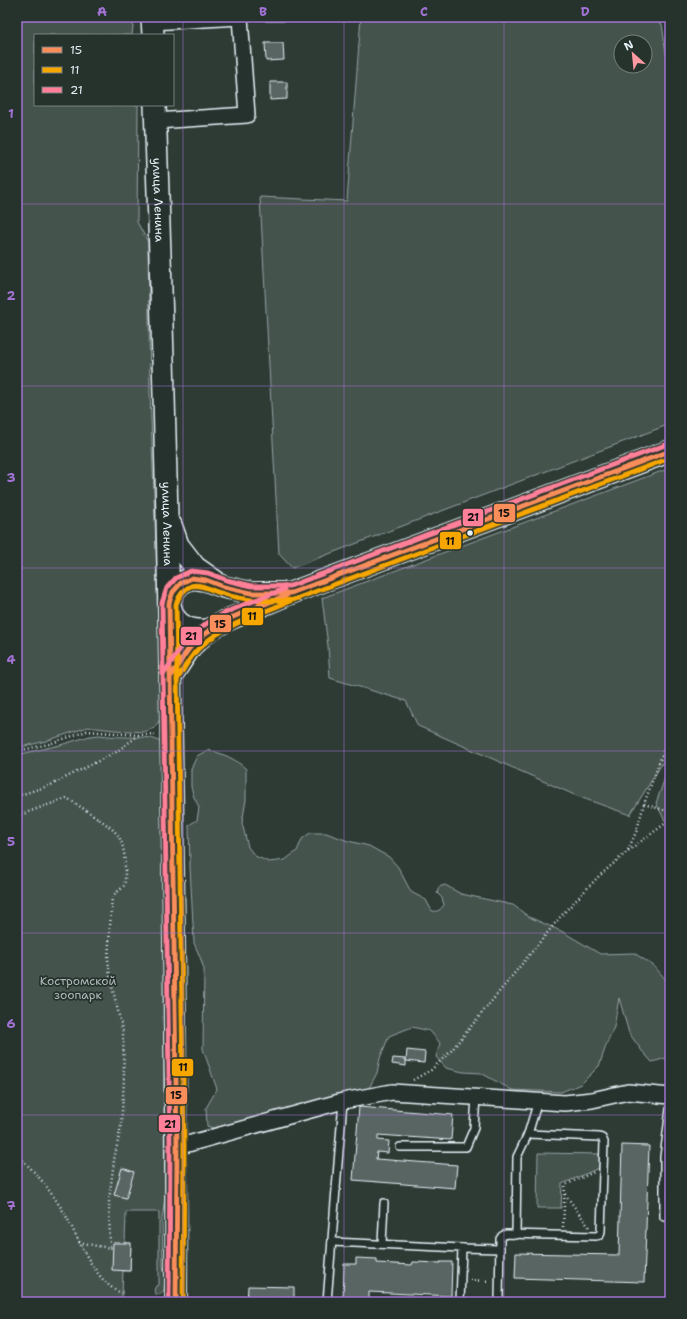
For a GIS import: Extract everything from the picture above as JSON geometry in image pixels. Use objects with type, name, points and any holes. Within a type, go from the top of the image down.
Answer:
[{"type":"main road","name":"улица Ленина","points":[[156,113],[172,732],[177,1147],[176,1302]]},
{"type":"main road","points":[[171,676],[191,646],[209,630],[225,621],[291,594],[670,451]]},
{"type":"main road","points":[[167,514],[178,545],[195,568],[224,587]]},
{"type":"main road","points":[[209,630],[198,631],[185,626],[175,618],[169,603],[173,592],[181,583],[192,578],[206,580],[224,587],[251,593],[291,594]]},
{"type":"street","points":[[152,25],[240,17],[247,115],[156,113]]},
{"type":"street","points":[[177,1147],[343,1101],[392,1092],[565,1103],[592,1100],[628,1092],[670,1096]]},
{"type":"lane","points":[[400,1147],[466,1147],[474,1128],[476,1097]]},
{"type":"lane","points":[[327,1302],[343,1101]]},
{"type":"lane","points":[[516,1235],[518,1157],[528,1134],[538,1101]]},
{"type":"lane","points":[[670,1109],[664,1157],[664,1217],[670,1217]]},
{"type":"lane","points":[[499,1302],[500,1240],[502,1236],[506,1234],[596,1236],[600,1235],[601,1231],[604,1142],[602,1138],[528,1134]]},
{"type":"lane","points":[[382,1244],[384,1203]]},
{"type":"lane","points":[[332,1242],[500,1249]]},
{"type":"lane","points":[[460,1302],[462,1248]]},
{"type":"path","points":[[17,751],[49,744],[87,731],[139,735],[172,732]]},
{"type":"path","points":[[628,851],[637,830],[644,804],[670,733]]},
{"type":"path","points":[[17,796],[51,785],[63,779],[116,752],[139,735]]},
{"type":"path","points":[[17,816],[67,798],[114,830],[120,839],[123,848],[125,885],[112,896],[108,959],[110,978],[123,1032],[124,1080],[121,1126],[114,1160],[109,1201],[111,1248],[79,1242]]},
{"type":"path","points":[[644,804],[670,812]]},
{"type":"path","points":[[392,1092],[431,1070],[451,1051],[561,916],[598,877],[628,851],[670,820]]},
{"type":"path","points":[[17,1154],[47,1187],[65,1214],[90,1262],[108,1284],[116,1291],[122,1293]]},
{"type":"path","points":[[563,1236],[564,1185],[603,1168]]},
{"type":"path","points":[[564,1194],[596,1236]]},
{"type":"path","points":[[461,1280],[499,1281]]},
{"type":"green space","points":[[17,17],[134,17],[132,34],[34,34],[34,106],[138,106],[137,222],[148,242],[150,393],[161,718],[154,728],[144,732],[88,727],[46,741],[17,748]]},
{"type":"green space","points":[[361,17],[645,17],[662,24],[668,69],[670,70],[670,424],[292,568],[279,554],[260,197],[347,201]]},
{"type":"green space","points":[[670,468],[670,751],[630,815],[577,796],[418,726],[406,701],[330,678],[322,598]]},
{"type":"green space","name":"Костромской зоопарк","points":[[99,735],[152,738],[160,742],[162,749],[166,1120],[166,1191],[162,1219],[163,1266],[165,1275],[164,1290],[161,1294],[156,1294],[154,1290],[156,1286],[159,1285],[159,1212],[126,1212],[125,1243],[131,1243],[130,1271],[123,1271],[122,1296],[124,1302],[17,1302],[17,755]]},
{"type":"green space","points":[[208,750],[228,757],[246,769],[246,800],[242,823],[248,847],[255,856],[269,862],[285,860],[297,851],[302,839],[310,833],[326,833],[348,841],[369,846],[389,857],[398,867],[411,892],[426,900],[432,911],[439,910],[444,905],[442,898],[437,893],[439,887],[445,885],[461,894],[513,905],[529,917],[563,932],[600,954],[634,953],[654,966],[666,980],[670,995],[670,1057],[652,1062],[642,1051],[629,1033],[619,998],[614,1027],[599,1066],[581,1084],[561,1092],[512,1090],[481,1073],[463,1072],[446,1068],[436,1057],[440,1043],[430,1031],[412,1027],[389,1036],[380,1058],[377,1073],[369,1088],[338,1101],[220,1130],[207,1126],[206,1108],[217,1089],[203,1049],[204,969],[194,943],[189,825],[197,820],[199,807],[191,787],[191,769],[197,756]]},
{"type":"green space","points":[[670,770],[670,826],[664,819],[656,803],[666,775]]},
{"type":"green space","points":[[538,1153],[600,1154],[599,1168],[562,1184],[561,1208],[537,1208]]},
{"type":"building","points":[[266,17],[284,17],[284,21],[266,21]]},
{"type":"building","points":[[265,43],[283,43],[284,60],[266,61]]},
{"type":"building","points":[[270,82],[287,82],[287,99],[270,100]]},
{"type":"building","points":[[407,1050],[425,1052],[424,1063],[406,1061]]},
{"type":"building","points":[[393,1058],[406,1059],[406,1066],[392,1064]]},
{"type":"building","points":[[359,1107],[453,1115],[451,1140],[378,1135],[378,1140],[389,1141],[388,1153],[377,1152],[376,1159],[457,1165],[455,1188],[353,1180]]},
{"type":"building","points":[[622,1145],[649,1146],[644,1282],[515,1278],[516,1253],[619,1255]]},
{"type":"building","points":[[122,1168],[134,1172],[126,1198],[114,1195]]},
{"type":"building","points":[[113,1243],[131,1243],[130,1271],[112,1270]]},
{"type":"building","points":[[356,1258],[377,1259],[377,1263],[412,1265],[413,1262],[452,1262],[451,1296],[369,1292],[369,1302],[343,1302],[344,1264],[356,1264]]},
{"type":"building","points":[[248,1286],[294,1287],[294,1302],[247,1302]]},
{"type":"transit line","name":"21","points":[[169,1302],[170,1147],[162,603],[167,588],[176,578],[191,571],[208,573],[226,580],[252,586],[290,586],[668,444]]},
{"type":"transit line","name":"15","points":[[176,1302],[177,1147],[169,603],[173,592],[181,583],[192,578],[206,580],[224,587],[251,593],[291,593],[670,451]]},
{"type":"transit line","name":"11","points":[[183,1302],[184,1147],[176,604],[180,596],[186,589],[195,585],[203,586],[230,596],[248,599],[266,601],[293,600],[670,458]]},
{"type":"transit line","name":"21","points":[[165,672],[186,641],[207,623],[232,610],[284,589]]},
{"type":"transit line","name":"15","points":[[171,676],[192,645],[213,628],[224,621],[287,595]]},
{"type":"transit line","name":"11","points":[[177,680],[186,664],[198,649],[218,633],[241,621],[290,601]]}]
